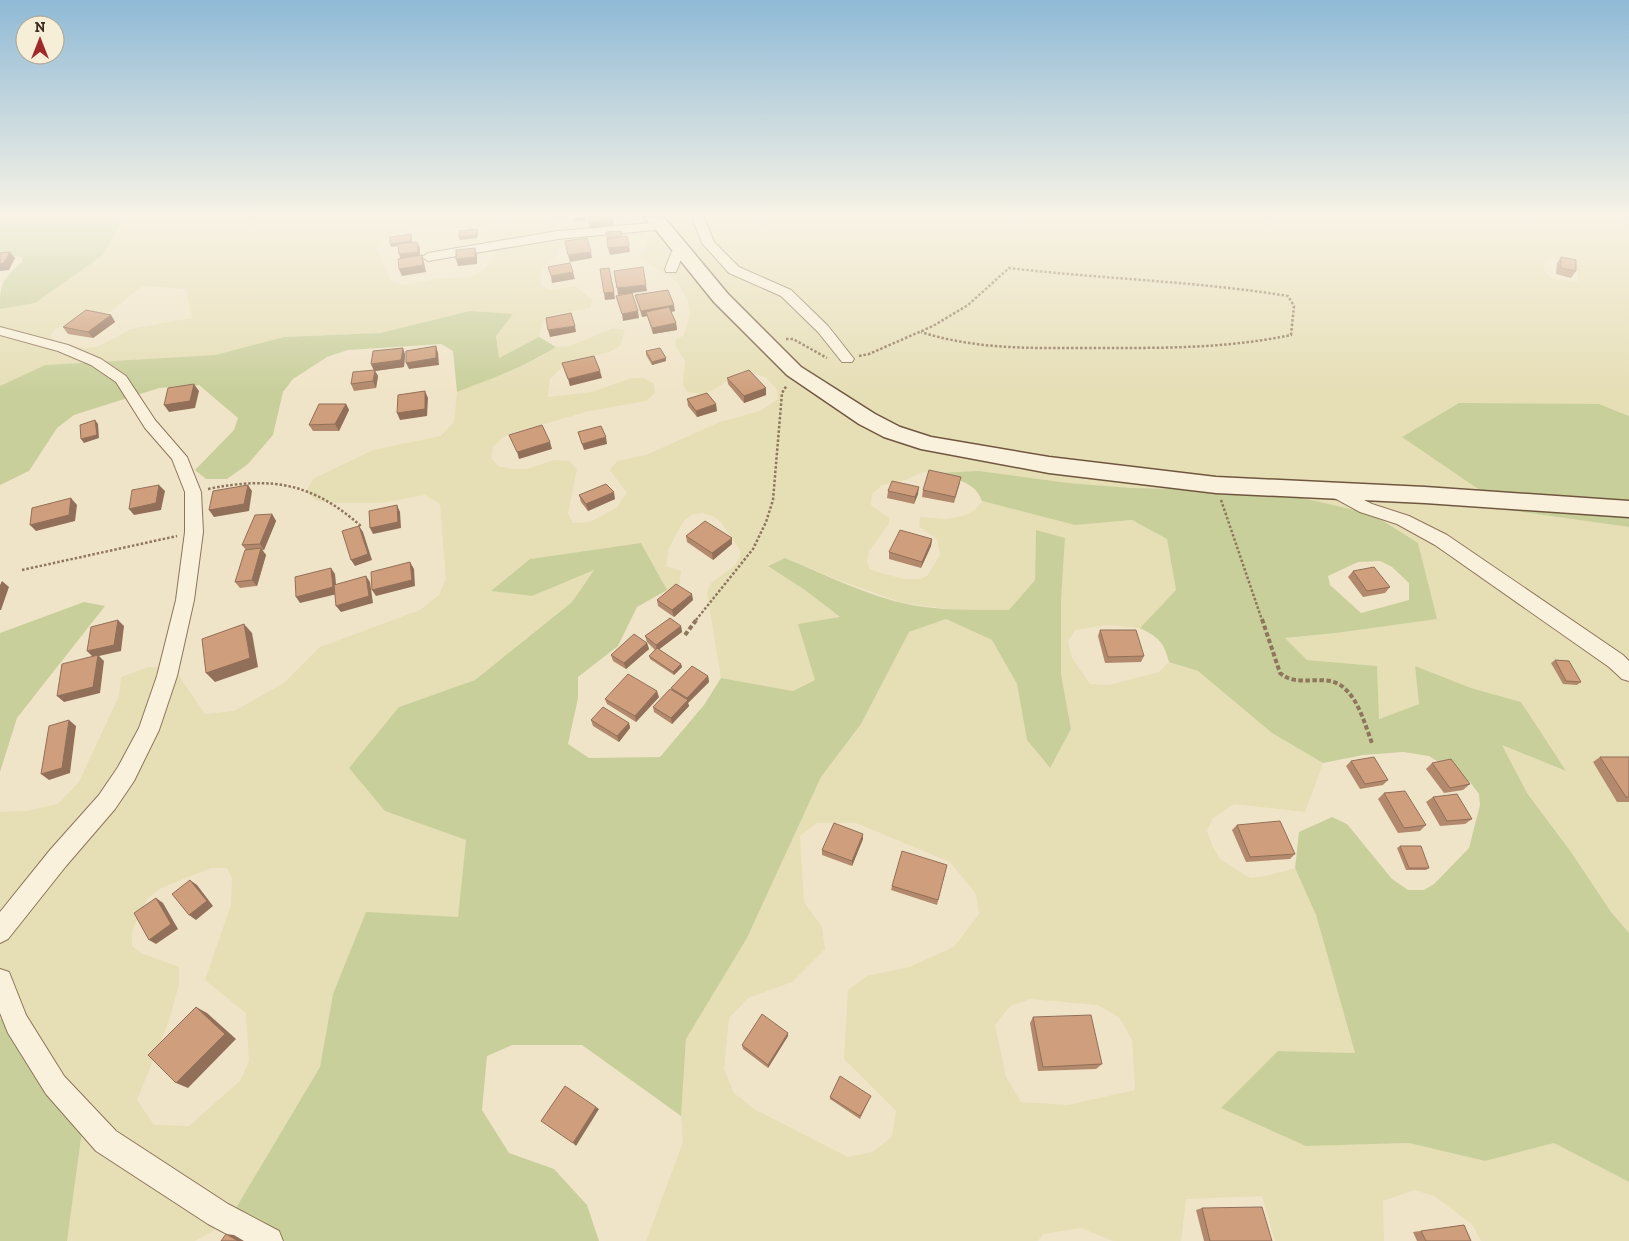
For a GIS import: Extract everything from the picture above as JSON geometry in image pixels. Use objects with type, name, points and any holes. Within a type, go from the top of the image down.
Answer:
[{"type":"main road","points":[[694,275],[721,298],[794,371],[892,432],[929,444],[1049,465],[1216,485],[1333,490],[1629,509]]},
{"type":"street","points":[[745,275],[786,294],[823,329],[847,359]]},
{"type":"street","points":[[0,331],[63,348],[96,362],[121,379],[150,424],[179,457],[192,492],[194,532],[185,600],[167,676],[149,730],[126,774],[106,802],[58,858],[0,932]]},
{"type":"street","points":[[1333,490],[1366,508],[1403,520],[1441,540],[1616,661],[1629,673]]},
{"type":"street","points":[[0,981],[17,1024],[56,1084],[106,1141],[218,1214],[265,1240]]},
{"type":"path","points":[[762,340],[793,339],[819,355],[837,361],[868,354],[921,332],[968,305],[1001,275]]},
{"type":"path","points":[[921,332],[949,341],[993,346],[1118,349],[1214,347],[1268,341],[1291,335],[1294,306],[1288,296],[1252,290],[1075,275]]},
{"type":"path","points":[[685,635],[752,549],[766,522],[773,500],[782,393],[794,371]]},
{"type":"path","points":[[192,492],[251,482],[278,483],[307,490],[340,507],[362,528]]},
{"type":"path","points":[[1216,485],[1283,678],[1292,681],[1332,681],[1342,686],[1349,694],[1372,743]]},
{"type":"path","points":[[22,570],[194,532]]},
{"type":"shaded area","points":[[54,275],[389,275],[392,282],[405,285],[474,275],[541,275],[541,286],[551,290],[575,286],[593,301],[590,308],[552,315],[542,322],[539,337],[499,358],[496,336],[471,311],[380,333],[284,337],[215,355],[45,365],[0,386],[0,309],[17,305]],"holes":[[[142,286],[186,289],[192,318],[131,329],[97,347],[86,348],[56,342],[51,336],[53,331],[70,321],[95,314],[109,313]]]},
{"type":"shaded area","points":[[666,275],[1548,275],[1553,279],[1578,282],[1577,275],[1629,275],[1629,416],[1599,404],[1509,510],[1629,527],[1629,933],[1611,912],[1571,852],[1527,793],[1502,745],[1565,771],[1521,702],[1471,688],[1415,666],[1419,704],[1378,719],[1377,666],[1307,660],[1285,638],[1436,619],[1418,543],[1272,491],[1131,488],[924,472],[905,480],[882,485],[872,494],[871,505],[889,518],[889,524],[869,551],[867,562],[870,569],[904,579],[920,579],[927,576],[940,555],[937,539],[919,527],[920,517],[946,519],[963,516],[975,510],[982,501],[1075,525],[1132,520],[1167,539],[1176,590],[1140,628],[1107,625],[1075,630],[1068,642],[1072,658],[1090,684],[1109,685],[1159,672],[1169,662],[1198,671],[1272,733],[1323,763],[1305,812],[1234,804],[1213,818],[1207,831],[1220,859],[1250,878],[1266,876],[1295,868],[1316,915],[1355,1053],[1278,1051],[1306,1146],[1409,1143],[1485,1161],[1554,1143],[1629,1182],[1629,1241],[1481,1241],[1472,1224],[1434,1196],[1414,1190],[1383,1201],[1384,1241],[1275,1241],[1262,1196],[1186,1199],[1181,1241],[1113,1241],[1081,1228],[1043,1234],[1038,1241],[646,1241],[683,1142],[681,1116],[686,1039],[747,938],[821,777],[861,724],[909,632],[946,619],[992,640],[1017,684],[1027,740],[1049,768],[1071,729],[1061,674],[1061,601],[1065,538],[1036,531],[1035,580],[1009,610],[956,610],[902,603],[785,558],[768,565],[805,590],[841,618],[815,680],[793,691],[721,678],[707,593],[710,584],[735,565],[740,557],[740,550],[720,521],[713,516],[702,513],[691,515],[683,522],[669,548],[666,566],[681,571],[679,589],[667,590],[641,543],[530,559],[492,591],[532,596],[594,569],[572,602],[475,680],[399,707],[385,811],[466,840],[458,917],[333,994],[320,1067],[227,1223],[195,1241],[67,1241],[84,1117],[17,1024],[0,1019],[0,812],[26,811],[58,804],[79,782],[119,696],[121,677],[149,667],[173,667],[205,714],[234,711],[284,683],[320,647],[420,610],[439,595],[446,579],[440,504],[425,495],[381,503],[337,503],[317,501],[306,492],[313,479],[373,450],[441,436],[454,422],[457,392],[515,369],[539,358],[556,347],[570,346],[613,328],[625,330],[620,346],[609,352],[568,363],[558,371],[550,379],[548,397],[592,392],[631,378],[644,378],[654,384],[655,393],[646,401],[589,411],[516,432],[502,438],[493,447],[491,458],[498,466],[512,469],[527,469],[554,460],[569,461],[577,469],[568,513],[573,523],[590,522],[616,508],[627,493],[610,470],[617,461],[646,455],[720,422],[760,411],[778,399],[777,390],[766,377],[743,371],[713,390],[701,394],[687,392],[683,385],[685,361],[676,347],[675,340],[684,335],[690,314],[688,301],[677,282]],"holes":[[[817,823],[856,823],[950,862],[976,894],[979,914],[954,947],[909,967],[867,976],[848,990],[844,1059],[896,1111],[892,1137],[872,1152],[848,1157],[754,1109],[734,1093],[724,1069],[729,1018],[748,998],[792,982],[825,949],[822,927],[804,902],[800,836]],[[211,868],[227,868],[232,878],[231,905],[205,980],[246,1013],[249,1061],[240,1081],[189,1126],[154,1125],[137,1100],[169,1021],[179,984],[179,967],[141,953],[132,946],[132,931],[147,899],[161,888]],[[1030,999],[1098,1005],[1119,1017],[1132,1040],[1135,1090],[1068,1105],[1021,1102],[1006,1077],[995,1025],[1010,1006]]]},
{"type":"green space","points":[[8,275],[75,275],[35,303],[0,309],[2,287]]},
{"type":"green space","points":[[470,311],[513,314],[496,336],[499,358],[539,337],[556,347],[520,367],[457,392],[453,351],[441,344],[348,350],[327,357],[293,379],[283,392],[273,435],[248,464],[227,479],[206,479],[195,470],[234,430],[238,418],[199,385],[159,388],[74,415],[57,428],[29,471],[0,485],[0,386],[45,365],[215,355],[284,337],[380,333]]},
{"type":"green space","points":[[1459,403],[1599,404],[1629,416],[1629,527],[1509,510],[1402,437]]},
{"type":"green space","points":[[979,471],[1068,483],[1131,488],[1272,491],[1372,514],[1418,543],[1437,619],[1285,638],[1307,660],[1377,666],[1379,719],[1419,704],[1415,666],[1471,688],[1521,702],[1566,771],[1502,745],[1527,793],[1571,852],[1611,912],[1629,933],[1629,1182],[1554,1143],[1485,1161],[1409,1143],[1306,1146],[1221,1108],[1278,1051],[1355,1053],[1316,915],[1295,868],[1299,832],[1332,817],[1347,824],[1392,879],[1408,890],[1424,890],[1434,884],[1469,848],[1480,805],[1479,794],[1470,782],[1429,756],[1403,752],[1363,755],[1323,763],[1272,733],[1198,671],[1169,662],[1165,650],[1159,641],[1140,628],[1176,590],[1167,539],[1132,520],[1075,525],[982,501],[970,486],[939,473]],"holes":[[[1380,561],[1392,567],[1409,583],[1409,600],[1361,613],[1330,585],[1328,576],[1358,562]]]},
{"type":"green space","points":[[1036,530],[1065,538],[1061,601],[1061,674],[1071,729],[1050,768],[1027,740],[1017,684],[992,640],[946,619],[909,632],[861,724],[821,777],[747,938],[686,1039],[681,1116],[582,1045],[512,1045],[487,1056],[482,1110],[509,1153],[554,1169],[587,1205],[599,1241],[260,1241],[227,1223],[320,1067],[333,994],[366,912],[458,917],[466,840],[385,811],[349,768],[399,707],[475,680],[572,602],[594,570],[532,596],[491,591],[530,559],[641,543],[667,590],[637,607],[618,646],[578,677],[578,698],[568,744],[589,758],[660,757],[704,705],[721,678],[793,691],[815,680],[798,624],[840,617],[805,590],[768,566],[785,558],[843,583],[888,599],[915,606],[955,610],[1009,610],[1035,580]]},
{"type":"green space","points":[[84,602],[105,606],[17,718],[0,772],[0,633]]},
{"type":"green space","points":[[0,1019],[17,1024],[84,1117],[67,1241],[0,1241]]},
{"type":"building","points":[[601,275],[610,275],[614,292],[604,293]]},
{"type":"building","points":[[615,275],[644,275],[646,285],[617,288]]},
{"type":"building","points":[[668,290],[674,305],[641,311],[635,295]]},
{"type":"building","points":[[632,293],[638,311],[622,314],[616,296]]},
{"type":"building","points":[[669,307],[676,323],[652,328],[646,312]]},
{"type":"building","points":[[86,310],[111,315],[88,332],[63,327]]},
{"type":"building","points":[[571,313],[575,326],[548,330],[546,318]]},
{"type":"building","points":[[436,346],[436,358],[406,363],[406,351]]},
{"type":"building","points":[[403,348],[401,360],[371,364],[373,351]]},
{"type":"building","points":[[660,348],[666,358],[652,362],[646,351]]},
{"type":"building","points":[[594,356],[600,371],[568,379],[562,363]]},
{"type":"building","points":[[375,370],[373,381],[351,384],[353,372]]},
{"type":"building","points":[[749,370],[766,388],[744,396],[727,378]]},
{"type":"building","points":[[194,384],[190,401],[164,405],[168,388]]},
{"type":"building","points":[[425,391],[425,409],[397,413],[398,395]]},
{"type":"building","points":[[707,393],[716,404],[696,411],[687,399]]},
{"type":"building","points":[[319,404],[346,404],[335,424],[309,425]]},
{"type":"building","points":[[95,420],[97,435],[81,439],[80,425]]},
{"type":"building","points":[[542,425],[550,442],[517,452],[509,435]]},
{"type":"building","points":[[601,426],[606,437],[582,444],[578,432]]},
{"type":"building","points":[[929,470],[961,477],[955,497],[923,490]]},
{"type":"building","points":[[892,481],[919,487],[915,497],[888,491]]},
{"type":"building","points":[[606,484],[614,492],[586,504],[579,495]]},
{"type":"building","points":[[159,485],[156,503],[129,509],[132,490]]},
{"type":"building","points":[[248,485],[244,504],[209,510],[213,491]]},
{"type":"building","points":[[71,498],[69,515],[30,525],[32,508]]},
{"type":"building","points":[[397,505],[398,522],[370,528],[369,511]]},
{"type":"building","points":[[272,514],[260,544],[242,545],[255,515]]},
{"type":"building","points":[[705,521],[732,538],[712,553],[686,536]]},
{"type":"building","points":[[359,526],[368,554],[351,560],[342,531]]},
{"type":"building","points":[[900,530],[932,539],[922,562],[889,552]]},
{"type":"building","points":[[261,548],[252,580],[235,582],[245,550]]},
{"type":"building","points":[[410,562],[412,580],[372,590],[371,572]]},
{"type":"building","points":[[1374,567],[1390,587],[1367,591],[1353,571]]},
{"type":"building","points":[[331,568],[333,587],[296,597],[295,577]]},
{"type":"building","points":[[366,576],[369,596],[336,606],[334,585]]},
{"type":"building","points":[[676,584],[692,594],[672,610],[657,600]]},
{"type":"building","points":[[670,618],[681,626],[656,645],[645,636]]},
{"type":"building","points":[[118,620],[114,645],[87,651],[91,627]]},
{"type":"building","points":[[244,624],[250,658],[206,673],[202,639]]},
{"type":"building","points":[[1100,630],[1136,630],[1144,656],[1108,657]]},
{"type":"building","points":[[634,634],[647,643],[624,663],[611,655]]},
{"type":"building","points":[[657,648],[681,664],[673,672],[649,656]]},
{"type":"building","points":[[98,655],[93,687],[57,696],[62,664]]},
{"type":"building","points":[[1555,660],[1569,661],[1581,682],[1566,681]]},
{"type":"building","points":[[692,666],[708,676],[687,698],[671,688]]},
{"type":"building","points":[[628,674],[657,691],[635,716],[605,699]]},
{"type":"building","points":[[670,689],[688,700],[671,718],[653,707]]},
{"type":"building","points":[[603,707],[629,723],[617,736],[591,720]]},
{"type":"building","points":[[69,720],[62,768],[41,774],[49,726]]},
{"type":"building","points":[[1374,757],[1388,780],[1365,784],[1351,761]]},
{"type":"building","points":[[1600,757],[1629,757],[1629,797],[1626,797]]},
{"type":"building","points":[[1451,759],[1470,784],[1450,788],[1432,763]]},
{"type":"building","points":[[1405,791],[1426,825],[1404,828],[1384,793]]},
{"type":"building","points":[[1457,794],[1472,819],[1447,821],[1433,797]]},
{"type":"building","points":[[1280,821],[1295,854],[1250,857],[1237,825]]},
{"type":"building","points":[[834,823],[863,834],[852,861],[822,850]]},
{"type":"building","points":[[1400,846],[1421,846],[1429,868],[1409,868]]},
{"type":"building","points":[[902,851],[947,865],[938,900],[892,886]]},
{"type":"building","points":[[190,880],[207,901],[189,915],[172,894]]},
{"type":"building","points":[[156,898],[171,924],[149,940],[134,913]]},
{"type":"building","points":[[196,1007],[225,1034],[176,1083],[148,1055]]},
{"type":"building","points":[[762,1014],[788,1033],[768,1065],[742,1045]]},
{"type":"building","points":[[1091,1015],[1102,1064],[1043,1067],[1033,1017]]},
{"type":"building","points":[[840,1076],[871,1096],[860,1116],[830,1097]]},
{"type":"building","points":[[565,1086],[596,1107],[573,1143],[541,1121]]},
{"type":"building","points":[[1262,1207],[1272,1241],[1210,1241],[1202,1208]]},
{"type":"building","points":[[1464,1225],[1471,1241],[1426,1241],[1421,1231]]},
{"type":"building","points":[[226,1234],[238,1241],[221,1241]]}]
